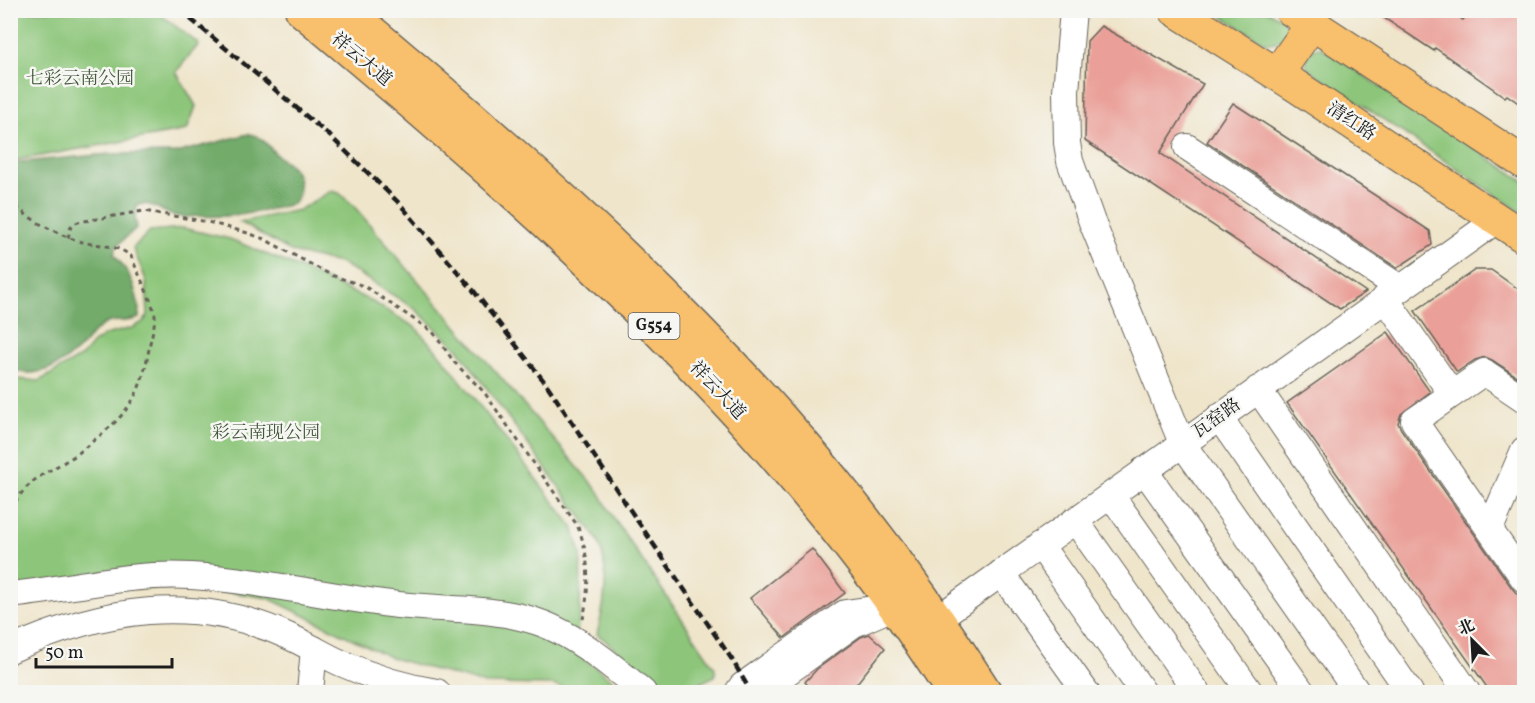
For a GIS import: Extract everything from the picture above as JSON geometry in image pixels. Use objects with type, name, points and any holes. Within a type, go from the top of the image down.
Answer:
[{"type":"highway","name":"祥云大道","points":[[302,10],[538,214],[592,264],[694,366],[795,478],[895,606],[953,693]]},
{"type":"highway","name":"祥云大道","points":[[345,10],[556,193],[714,347],[816,460],[893,558],[937,619],[985,693]]},
{"type":"highway","points":[[895,606],[937,619]]},
{"type":"main road","name":"清红路","points":[[1175,10],[1277,74],[1524,237]]},
{"type":"main road","points":[[1277,74],[1302,17],[1524,163]]},
{"type":"street","points":[[1073,10],[1066,91],[1070,161],[1092,222],[1182,443],[1357,693]]},
{"type":"street","points":[[1187,147],[1393,293],[1452,394]]},
{"type":"street","name":"瓦窑路","points":[[937,619],[1497,219]]},
{"type":"street","points":[[1524,399],[1484,372],[1414,420],[1524,579]]},
{"type":"street","points":[[1258,389],[1467,693]]},
{"type":"street","points":[[1219,417],[1410,693]]},
{"type":"street","points":[[1490,529],[1524,450]]},
{"type":"street","points":[[1144,470],[1302,693]]},
{"type":"street","points":[[1111,495],[1250,693]]},
{"type":"street","points":[[1075,520],[1197,693]]},
{"type":"street","points":[[1040,545],[1143,693]]},
{"type":"street","points":[[1001,573],[1086,693]]},
{"type":"street","points":[[10,595],[136,578],[190,576],[397,605],[516,616],[537,621],[555,629],[643,693]]},
{"type":"street","points":[[738,693],[742,686],[845,613],[895,606]]},
{"type":"street","points":[[760,693],[854,624],[895,606]]},
{"type":"street","points":[[10,650],[56,632],[129,612],[196,610],[254,622],[290,636],[339,662],[378,678],[437,693]]},
{"type":"street","points":[[310,693],[314,649]]},
{"type":"path","points":[[10,200],[17,208],[68,238],[113,247],[131,256],[154,315],[147,361],[138,391],[122,417],[73,458],[45,472],[34,481],[22,492],[10,511]]},
{"type":"path","points":[[68,238],[70,226],[78,222],[144,211],[233,228],[264,239],[331,274],[364,286],[433,332],[454,362],[484,392],[577,525],[585,548],[588,582],[586,605],[577,643]]},
{"type":"green space","name":"七彩云南公园","points":[[10,11],[156,11],[199,44],[176,72],[196,106],[187,130],[11,161]]},
{"type":"green space","points":[[1213,11],[1268,11],[1281,18],[1287,26],[1286,31],[1281,40],[1266,43]]},
{"type":"green space","points":[[1314,48],[1322,48],[1524,181],[1524,214],[1307,68],[1307,57]]},
{"type":"green space","points":[[248,134],[261,139],[296,172],[299,191],[293,204],[235,215],[185,217],[171,215],[153,206],[137,205],[135,219],[137,227],[117,246],[114,254],[127,271],[133,284],[139,318],[103,325],[72,355],[47,370],[29,373],[11,369],[11,163],[110,154],[176,153]]},
{"type":"green space","points":[[331,191],[339,193],[352,204],[599,492],[615,520],[715,668],[715,676],[681,692],[669,692],[597,634],[605,587],[604,563],[598,540],[458,349],[414,308],[343,264],[292,252],[240,222],[299,210]]},
{"type":"green space","name":"彩云南现公园","points":[[183,228],[230,239],[302,269],[371,301],[415,327],[444,359],[573,527],[581,554],[580,614],[573,651],[629,692],[577,692],[553,685],[485,684],[392,658],[268,598],[209,589],[106,588],[11,601],[10,375],[17,379],[39,381],[82,356],[93,343],[105,335],[132,328],[143,322],[148,315],[146,280],[133,248],[150,231]]},
{"type":"building","points":[[1372,10],[1447,10],[1463,20],[1470,10],[1519,10],[1524,15],[1524,107],[1507,95],[1505,97],[1435,48],[1434,51]]},
{"type":"building","points":[[1101,26],[1203,84],[1160,153],[1366,292],[1340,309],[1085,141],[1087,41]]},
{"type":"building","points":[[1233,103],[1430,231],[1432,245],[1397,268],[1207,142]]},
{"type":"building","points":[[1475,270],[1491,270],[1524,293],[1524,381],[1485,357],[1475,360],[1457,372],[1415,311]]},
{"type":"building","points":[[1388,332],[1430,392],[1401,414],[1398,423],[1401,429],[1524,602],[1524,693],[1491,693],[1287,403]]},
{"type":"building","points":[[812,549],[845,593],[784,638],[750,598]]},
{"type":"building","points":[[869,634],[885,648],[849,693],[815,693],[805,682],[817,669],[861,637]]},
{"type":"railway","points":[[180,10],[330,136],[399,203],[473,290],[547,385],[731,658],[751,692]]}]
